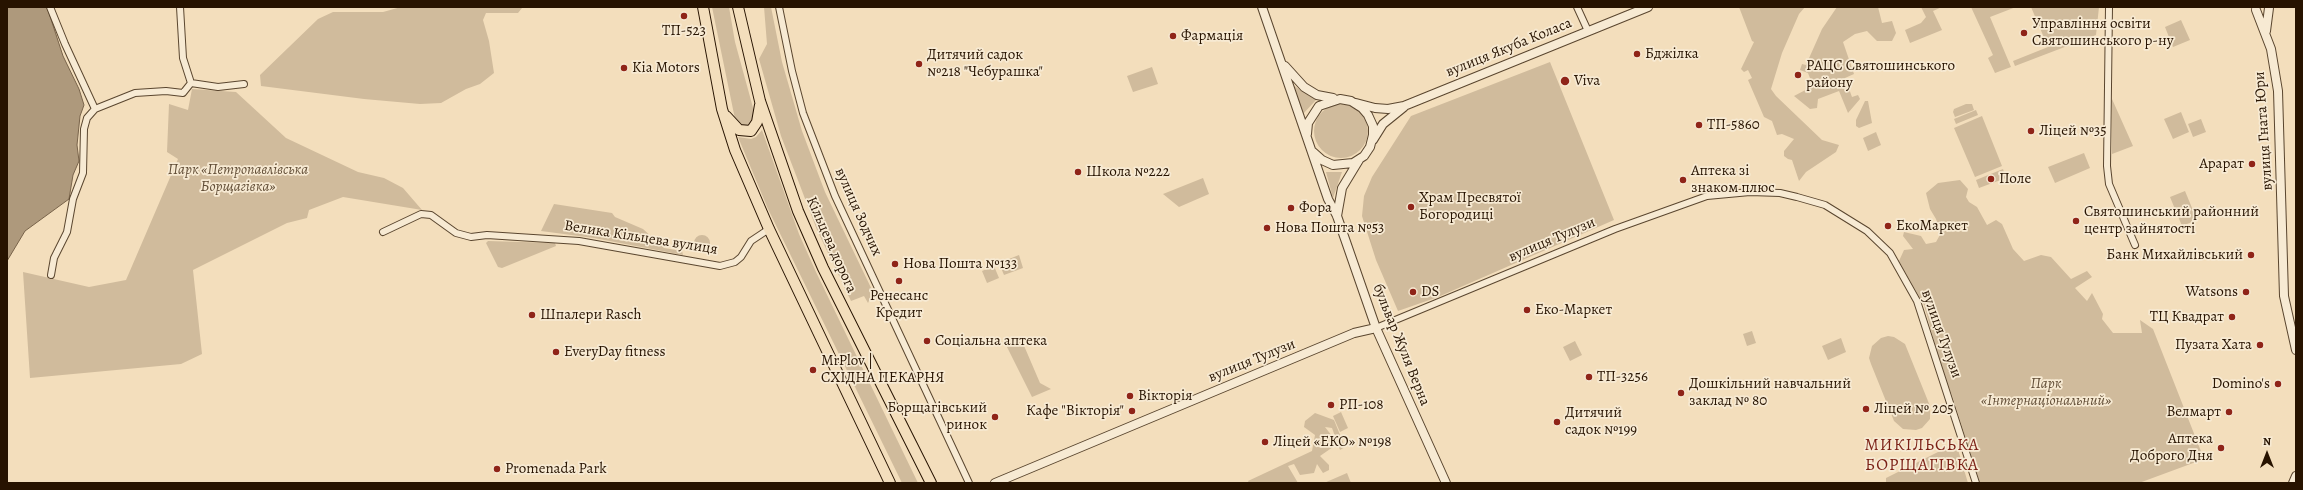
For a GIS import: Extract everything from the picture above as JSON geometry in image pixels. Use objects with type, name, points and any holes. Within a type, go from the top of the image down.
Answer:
[{"type":"highway","points":[[703,7],[722,109],[735,150],[769,229],[890,483]]},
{"type":"highway","name":"Кільцева дорога","points":[[738,7],[760,101],[782,168],[823,268],[931,483]]},
{"type":"highway","points":[[722,109],[734,126],[748,132],[756,125],[760,101]]},
{"type":"street","points":[[50,7],[95,109]]},
{"type":"street","points":[[180,7],[183,58],[191,83]]},
{"type":"street","name":"вулиця Зодчих","points":[[779,7],[792,70],[803,113],[835,196],[970,483]]},
{"type":"street","name":"бульвар Жуля Верна","points":[[1262,7],[1328,199],[1337,216],[1376,328],[1446,483]]},
{"type":"street","points":[[1577,7],[1588,31]]},
{"type":"street","name":"вулиця Якуба Коласа","points":[[1356,103],[1375,108],[1388,109],[1404,106],[1648,7]]},
{"type":"street","points":[[2109,7],[2107,166],[2109,184],[2135,245]]},
{"type":"street","points":[[2254,9],[2263,12],[2270,8]]},
{"type":"street","name":"вулиця Гната Юри","points":[[2266,31],[2270,8]]},
{"type":"street","name":"вулиця Гната Юри","points":[[2254,9],[2266,31],[2273,59],[2278,91],[2284,296],[2296,350]]},
{"type":"street","name":"бульвар Жуля Верна","points":[[1281,61],[1291,75],[1304,87],[1317,95],[1340,99]]},
{"type":"street","points":[[51,275],[54,258],[67,232],[73,199],[83,173],[84,129],[87,118],[95,109],[135,93],[166,91],[183,93],[191,83]]},
{"type":"street","points":[[191,83],[218,87],[244,84]]},
{"type":"street","points":[[1307,137],[1308,123],[1312,114],[1328,102],[1340,99],[1356,103],[1368,115],[1372,126],[1372,141],[1359,160],[1344,165],[1333,165],[1322,160],[1311,150]]},
{"type":"street","name":"вулиця Якуба Коласа","points":[[1372,141],[1383,124],[1404,106]]},
{"type":"street","name":"бульвар Жуля Верна","points":[[1337,216],[1342,188],[1359,160]]},
{"type":"street","name":"вулиця Тулузи","points":[[995,483],[1354,334],[1376,328],[1615,229],[1701,198],[1720,193],[1750,192],[1780,193],[1825,205],[1867,231],[1890,253],[1917,301],[1976,483]]},
{"type":"street","name":"Велика Кільцева вулиця","points":[[383,232],[421,214],[431,215],[456,233],[471,237],[487,235],[579,241],[720,266],[735,262],[741,257],[751,241],[769,229]]},
{"type":"street","points":[[2293,483],[2296,476]]},
{"type":"green space","points":[[401,7],[522,8],[518,13],[486,13],[483,20],[489,41],[494,73],[480,84],[466,89],[441,103],[420,104],[364,99],[261,86],[260,75],[318,19],[333,12],[383,12]]},
{"type":"green space","points":[[712,7],[729,7],[735,42],[755,115],[748,127],[740,126],[735,119]]},
{"type":"green space","points":[[764,7],[771,7],[782,62],[802,131],[825,192],[873,292],[868,303],[864,296],[851,301],[817,230],[781,136],[759,59],[767,44]]},
{"type":"green space","points":[[1739,7],[1805,7],[1799,14],[1782,53],[1771,89],[1776,96],[1822,140],[1839,145],[1836,152],[1806,172],[1799,181],[1792,160],[1784,156],[1784,151],[1794,139],[1782,134],[1777,135],[1772,121],[1764,117],[1748,80],[1752,78],[1748,70],[1744,72],[1741,69],[1754,42],[1752,41]]},
{"type":"green space","points":[[1837,7],[1878,7],[1882,23],[1892,21],[1896,33],[1892,41],[1877,41],[1867,31],[1855,34],[1843,42],[1854,74],[1845,78],[1852,97],[1858,95],[1860,99],[1848,113],[1839,91],[1818,99],[1817,108],[1810,109],[1794,96],[1813,86],[1808,73],[1800,70],[1802,64],[1806,65],[1822,29]]},
{"type":"green space","points":[[1921,7],[1942,7],[1933,11],[1942,30],[1910,43],[1905,30],[1921,23],[1926,17]]},
{"type":"green space","points":[[1971,7],[2016,7],[1990,17],[2011,67],[1995,73],[1988,58],[1993,55]]},
{"type":"green space","points":[[2031,7],[2099,7],[2096,35],[2015,66],[2013,61],[2048,47]]},
{"type":"green space","points":[[2181,20],[2190,40],[2173,47],[2165,27]]},
{"type":"green space","points":[[1550,62],[1614,220],[1438,297],[1398,311],[1376,260],[1362,216],[1364,196],[1372,177],[1411,116]]},
{"type":"green space","points":[[1152,67],[1158,84],[1133,92],[1127,76]]},
{"type":"green space","points":[[1289,82],[1317,99],[1302,115]]},
{"type":"green space","name":"Парк «Петропавлівська Борщагівка»","points":[[192,89],[236,92],[286,138],[358,172],[384,178],[403,188],[422,210],[343,197],[309,210],[307,218],[287,223],[193,270],[202,354],[181,364],[30,378],[23,272],[89,287],[126,280],[178,159],[167,152],[169,104],[188,110]]},
{"type":"green space","points":[[2112,99],[2133,146],[2112,154]]},
{"type":"green space","points":[[1865,101],[1868,101],[1872,123],[1859,128],[1856,126],[1856,120]]},
{"type":"green space","points":[[1336,104],[1346,104],[1356,108],[1364,116],[1368,126],[1368,136],[1364,146],[1356,154],[1346,158],[1336,158],[1326,154],[1318,146],[1314,136],[1314,126],[1318,116],[1326,108]]},
{"type":"green space","points":[[1966,104],[1972,104],[1974,110],[1955,117],[1953,112],[1954,109]]},
{"type":"green space","points":[[1976,110],[1978,115],[1956,124],[1954,119]]},
{"type":"green space","points":[[2181,112],[2189,132],[2173,139],[2164,119]]},
{"type":"green space","points":[[1982,116],[2002,166],[1975,177],[1954,128]]},
{"type":"green space","points":[[2201,119],[2206,132],[2193,137],[2188,124]]},
{"type":"green space","points":[[762,130],[799,234],[918,483],[902,483],[768,209],[738,137],[751,139],[756,137]]},
{"type":"green space","points":[[1876,132],[1881,145],[1868,151],[1863,138]]},
{"type":"green space","points":[[2084,153],[2090,168],[2055,183],[2048,167]]},
{"type":"green space","name":"Поле","points":[[2003,169],[2006,178],[1979,188],[1976,180]]},
{"type":"green space","points":[[1326,172],[1342,172],[1333,198]]},
{"type":"green space","points":[[1203,178],[1209,194],[1179,207],[1163,194]]},
{"type":"green space","name":"Парк «Інтернаціональний»","points":[[1960,180],[1968,189],[1966,197],[1969,202],[1977,207],[1987,225],[1996,220],[2002,224],[2013,249],[2024,261],[2041,255],[2051,257],[2071,279],[2087,271],[2092,277],[2075,288],[2087,301],[2092,293],[2103,314],[2102,319],[2113,333],[2142,333],[2140,320],[2153,329],[2204,459],[2139,483],[1980,483],[1952,395],[1943,373],[1924,305],[1899,261],[1904,250],[1913,249],[1903,236],[1904,232],[1921,236],[1926,244],[1936,242],[1941,233],[1936,219],[1930,209],[1926,193],[1938,183]]},
{"type":"green space","points":[[2185,191],[2197,220],[2182,226],[2170,197]]},
{"type":"green space","points":[[554,204],[612,213],[615,217],[643,229],[664,248],[682,251],[683,255],[594,238],[541,231]]},
{"type":"green space","points":[[702,235],[709,240],[710,243],[705,250],[702,251],[695,246],[694,243],[699,236]]},
{"type":"green space","points":[[488,241],[555,243],[556,246],[502,268],[498,267],[486,243]]},
{"type":"green space","points":[[1019,255],[1023,268],[1004,275],[999,263]]},
{"type":"green space","points":[[994,266],[999,278],[987,283],[982,271]]},
{"type":"green space","points":[[1752,331],[1756,343],[1747,346],[1743,334]]},
{"type":"green space","points":[[1888,336],[1894,337],[1905,344],[1930,406],[1930,419],[1922,428],[1916,430],[1903,429],[1894,421],[1869,358],[1872,346],[1881,338]]},
{"type":"green space","points":[[1841,338],[1846,352],[1828,360],[1822,346]]},
{"type":"green space","points":[[1022,341],[1040,383],[1051,389],[1032,397],[1007,347]]},
{"type":"green space","points":[[1575,341],[1582,355],[1570,361],[1563,347]]},
{"type":"green space","points":[[1341,412],[1348,428],[1340,432],[1333,416]]},
{"type":"green space","points":[[1315,413],[1334,420],[1345,447],[1340,450],[1332,428],[1325,427],[1332,436],[1333,447],[1320,456],[1329,465],[1329,470],[1323,473],[1317,464],[1314,473],[1300,475],[1294,464],[1288,466],[1298,483],[1249,483],[1248,481],[1312,451],[1315,435],[1304,427],[1305,421]]},
{"type":"green space","points":[[1956,443],[1968,483],[1886,483],[1886,478]]},
{"type":"green space","points":[[1347,473],[1351,483],[1324,483]]},
{"type":"shaded area","points":[[7,7],[47,7],[63,56],[79,89],[84,105],[80,116],[77,145],[79,161],[73,175],[69,199],[25,231],[7,261]]},
{"type":"place","name":"ТП-523","points":[[684,16]]},
{"type":"place","name":"Управління освіти Святошинського р-ну","points":[[2024,33]]},
{"type":"place","name":"Фармація","points":[[1173,36]]},
{"type":"place","name":"Бджілка","points":[[1637,54]]},
{"type":"place","name":"Дитячий садок №218 \"Чебурашка\"","points":[[919,64]]},
{"type":"place","name":"Kia Motors","points":[[624,68]]},
{"type":"place","name":"РАЦС Святошинського району","points":[[1798,75]]},
{"type":"place","name":"Viva","points":[[1565,81]]},
{"type":"place","name":"ТП-5860","points":[[1699,125]]},
{"type":"place","name":"Ліцей №35","points":[[2031,131]]},
{"type":"place","name":"Арарат","points":[[2252,164]]},
{"type":"place","name":"Школа №222","points":[[1078,172]]},
{"type":"place","name":"Поле","points":[[1991,179]]},
{"type":"place","name":"Аптека зі знаком плюс","points":[[1683,180]]},
{"type":"place","name":"Храм Пресвятої Богородиці","points":[[1411,207]]},
{"type":"place","name":"Фора","points":[[1291,208]]},
{"type":"place","name":"Святошинський районний центр зайнятості","points":[[2076,221]]},
{"type":"place","name":"ЕкоМаркет","points":[[1888,226]]},
{"type":"place","name":"Нова Пошта №53","points":[[1267,228]]},
{"type":"place","name":"Банк Михайлівський","points":[[2251,255]]},
{"type":"place","name":"Нова Пошта №133","points":[[895,264]]},
{"type":"place","name":"Ренесанс Кредит","points":[[899,281]]},
{"type":"place","name":"DS","points":[[1413,292]]},
{"type":"place","name":"Watsons","points":[[2246,292]]},
{"type":"place","name":"Еко-Маркет","points":[[1527,310]]},
{"type":"place","name":"Шпалери Rasch","points":[[532,315]]},
{"type":"place","name":"ТЦ Квадрат","points":[[2232,317]]},
{"type":"place","name":"Соціальна аптека","points":[[927,341]]},
{"type":"place","name":"Пузата Хата","points":[[2260,345]]},
{"type":"place","name":"EveryDay fitness","points":[[556,352]]},
{"type":"place","name":"MrPlov | СХІДНА ПЕКАРНЯ","points":[[813,370]]},
{"type":"place","name":"ТП-3256","points":[[1589,377]]},
{"type":"place","name":"Domino's","points":[[2278,384]]},
{"type":"place","name":"Дошкільний навчальний заклад № 80","points":[[1681,393]]},
{"type":"place","name":"Вікторія","points":[[1130,396]]},
{"type":"place","name":"РП-108","points":[[1331,405]]},
{"type":"place","name":"Ліцей № 205","points":[[1866,409]]},
{"type":"place","name":"Кафе \"Вікторія\"","points":[[1132,411]]},
{"type":"place","name":"Велмарт","points":[[2229,412]]},
{"type":"place","name":"Борщагівський ринок","points":[[995,417]]},
{"type":"place","name":"Дитячий садок №199","points":[[1557,422]]},
{"type":"place","name":"Ліцей «ЕКО» №198","points":[[1265,442]]},
{"type":"place","name":"Аптека Доброго Дня","points":[[2221,448]]},
{"type":"place","name":"Promenada Park","points":[[497,469]]},
{"type":"district","name":"МИКІЛЬСЬКА БОРЩАГІВКА","points":[[1922,456]]}]
